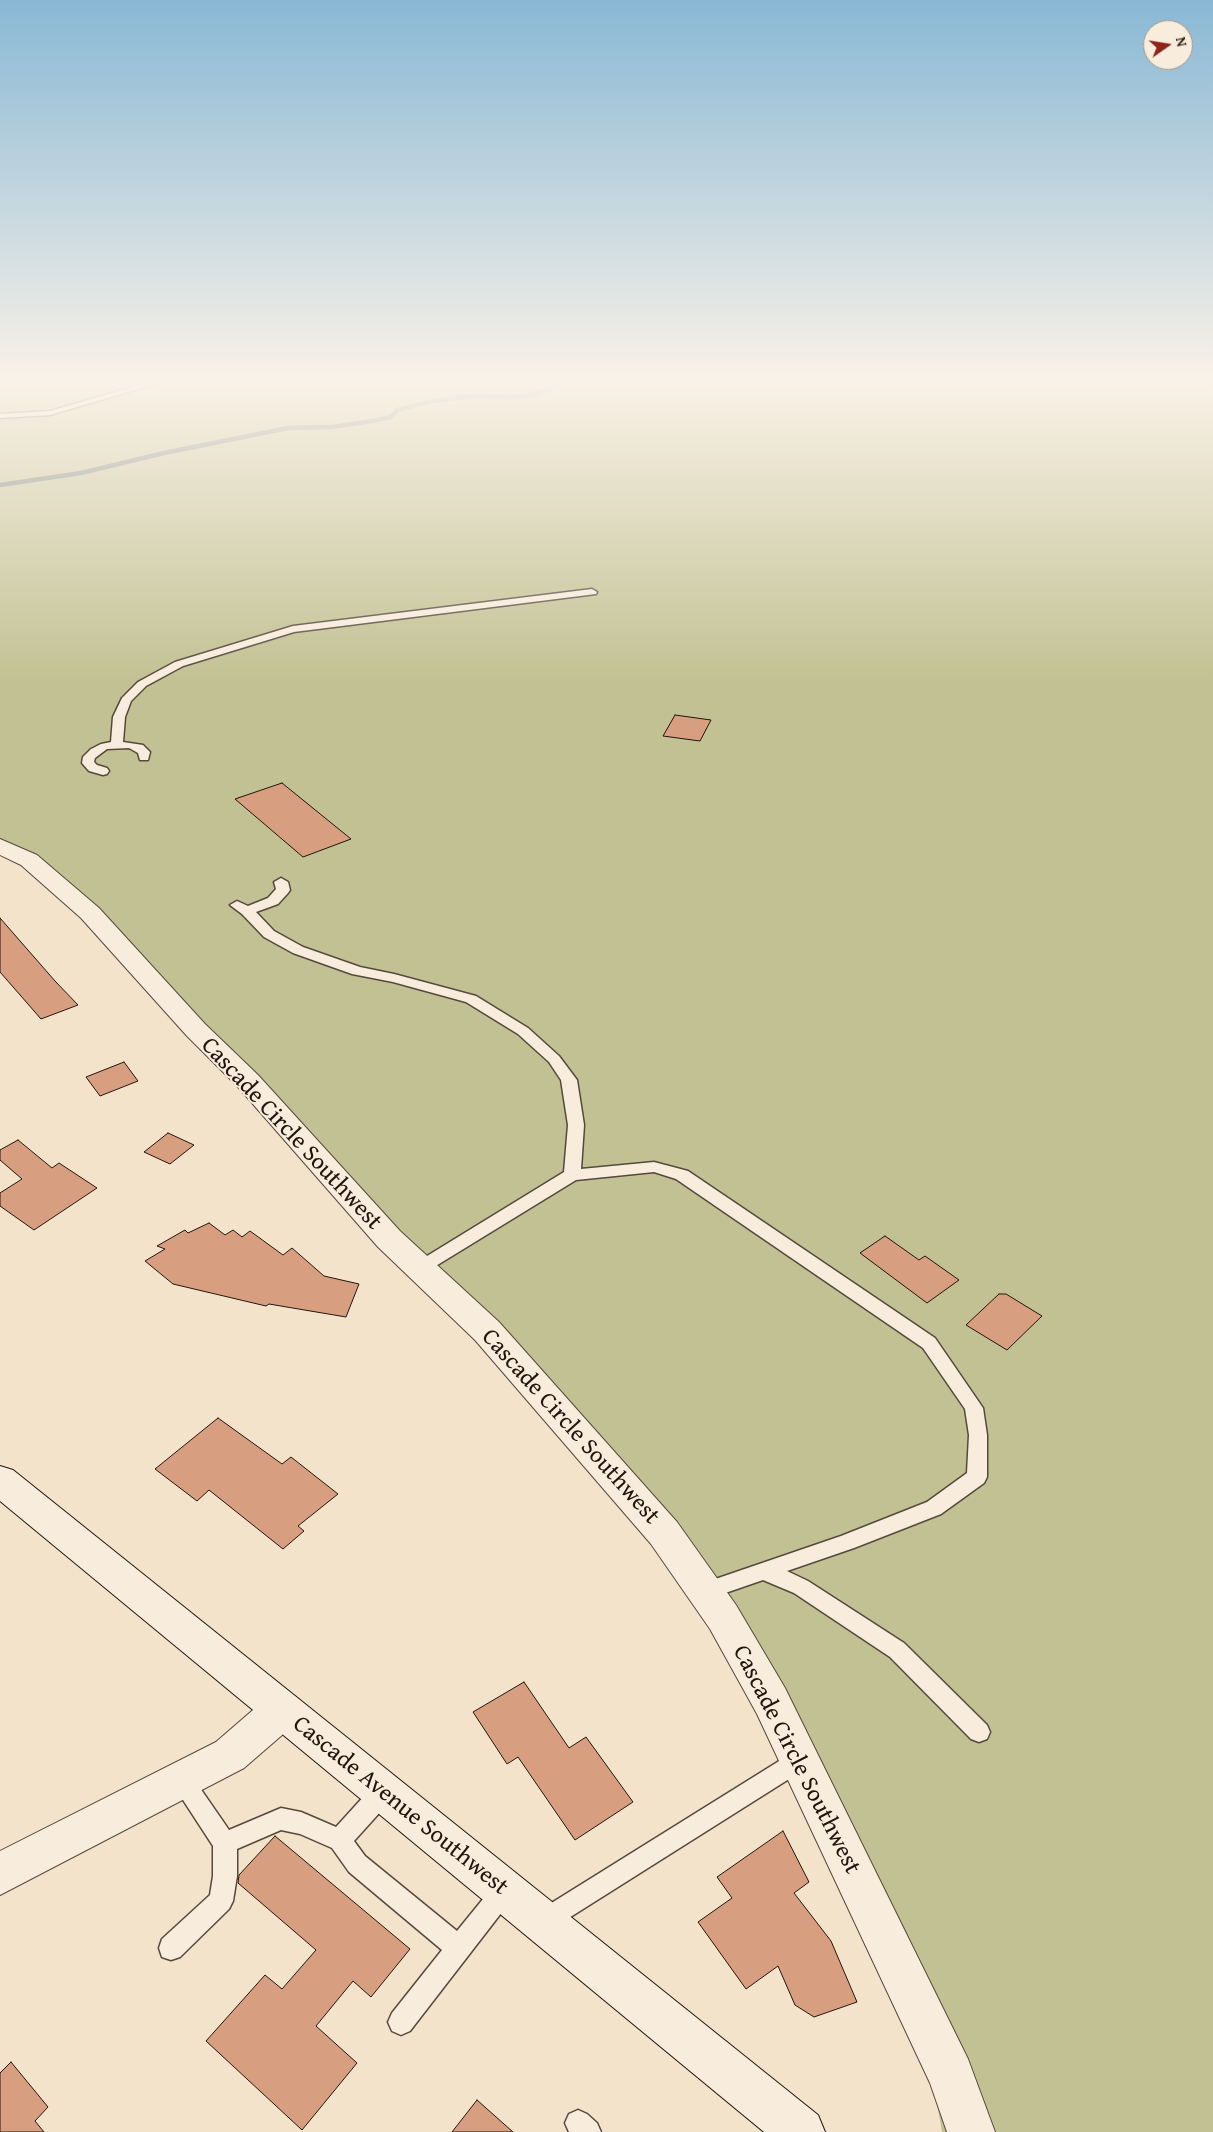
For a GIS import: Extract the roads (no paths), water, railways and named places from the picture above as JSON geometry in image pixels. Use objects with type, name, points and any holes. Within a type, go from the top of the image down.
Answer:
[{"type":"street","name":"Cascade Circle Southwest","points":[[0,846],[29,860],[90,913],[196,1030],[248,1081],[389,1240],[487,1331],[664,1533],[723,1617],[771,1700],[951,2076],[971,2132]]},
{"type":"street","name":"Cascade Avenue Southwest","points":[[0,1480],[800,2132]]},
{"type":"street","points":[[0,1874],[230,1755],[282,1710]]},
{"type":"lane","points":[[117,744],[119,717],[126,700],[142,684],[188,661],[293,629],[592,592]]},
{"type":"lane","points":[[103,771],[93,768],[88,763],[89,757],[95,751],[105,746],[129,744],[144,752],[144,758]]},
{"type":"lane","points":[[281,882],[283,890],[273,901],[242,908],[269,934],[298,950],[357,971],[471,999],[523,1031],[554,1059],[570,1080],[576,1125],[572,1176]]},
{"type":"lane","points":[[420,1268],[572,1176],[654,1167],[682,1175],[929,1343],[974,1408],[978,1435],[977,1477],[934,1508],[848,1542],[705,1591]]},
{"type":"lane","points":[[763,1570],[801,1587],[897,1650],[979,1732]]},
{"type":"lane","points":[[542,1922],[800,1760]]},
{"type":"lane","points":[[171,1948],[221,1901],[225,1876],[225,1843],[181,1780]]},
{"type":"lane","points":[[340,1840],[384,1792]]},
{"type":"lane","points":[[225,1843],[281,1819],[301,1823],[340,1840],[356,1864],[460,1948]]},
{"type":"lane","points":[[402,2022],[505,1891]]},
{"type":"waterway","points":[[0,485],[10,483]]}]
